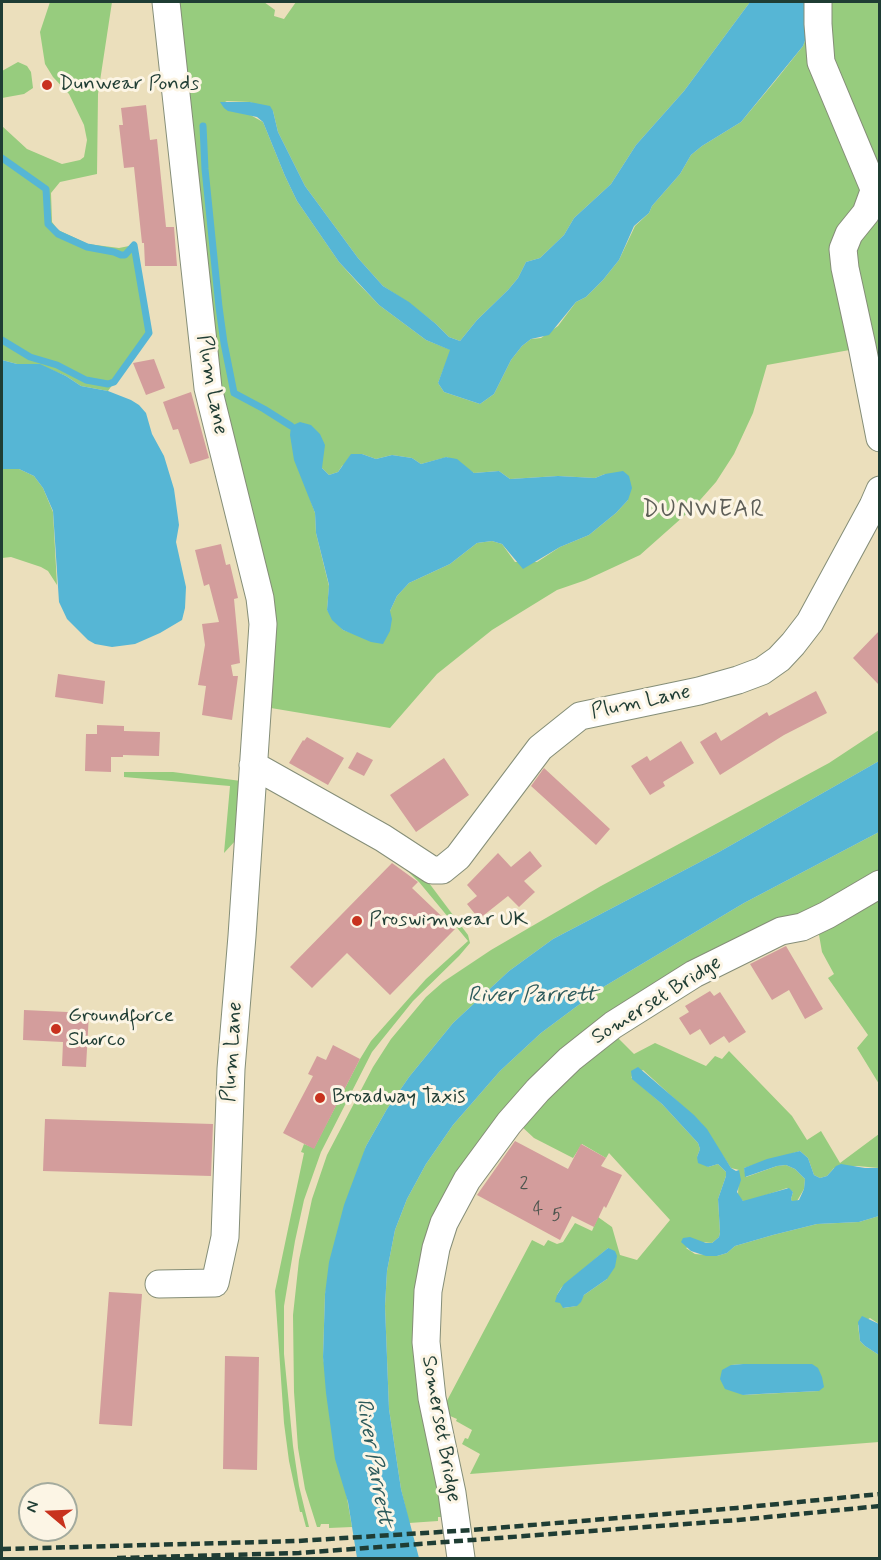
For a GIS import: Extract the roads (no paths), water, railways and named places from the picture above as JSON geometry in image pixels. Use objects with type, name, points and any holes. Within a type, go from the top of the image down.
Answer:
[{"type":"street","name":"Plum Lane","points":[[159,1284],[215,1283],[225,1237],[231,1069],[242,936],[262,615],[260,598],[208,388],[166,2]]},
{"type":"street","points":[[818,2],[821,62],[877,197],[849,234],[843,249],[879,438]]},
{"type":"street","name":"Plum Lane","points":[[253,765],[383,838],[432,870],[442,870],[458,857],[540,748],[580,716],[699,691],[738,680],[762,671],[779,659],[810,621],[873,506],[879,490]]},
{"type":"street","name":"Somerset Bridge","points":[[461,1557],[456,1518],[427,1367],[426,1342],[428,1291],[436,1248],[444,1223],[467,1180],[538,1090],[570,1059],[613,1025],[694,974],[781,931],[802,927],[827,915],[879,884]]},
{"type":"water","points":[[750,2],[804,2],[806,38],[803,46],[741,122],[691,155],[680,174],[652,206],[649,213],[634,226],[619,260],[603,280],[586,297],[576,302],[549,335],[531,339],[522,346],[511,360],[494,394],[480,404],[444,392],[438,383],[450,350],[426,340],[379,305],[339,262],[297,201],[263,122],[257,117],[228,111],[220,102],[250,102],[270,106],[278,132],[305,186],[358,258],[383,286],[409,302],[449,337],[460,341],[477,320],[508,290],[518,278],[526,262],[540,258],[564,235],[574,218],[611,184],[636,145],[684,91]]},
{"type":"water","points":[[2,360],[17,364],[40,364],[81,386],[108,391],[131,400],[146,413],[152,434],[164,456],[174,489],[179,525],[176,542],[186,587],[182,620],[135,644],[112,647],[95,644],[88,640],[67,619],[59,602],[53,511],[43,488],[34,476],[19,469],[2,469]]},
{"type":"water","points":[[300,422],[311,425],[320,434],[325,445],[322,468],[329,475],[338,472],[351,454],[362,454],[376,459],[392,455],[412,458],[421,464],[446,457],[457,459],[474,473],[499,471],[510,479],[558,476],[595,478],[623,471],[629,476],[632,488],[628,500],[589,535],[560,547],[523,569],[502,544],[492,541],[477,543],[450,564],[409,583],[397,596],[390,611],[392,619],[390,631],[383,644],[371,642],[343,630],[332,620],[327,610],[329,585],[316,533],[315,513],[294,460],[290,435],[291,426]]},
{"type":"water","name":"River Parrett","points":[[879,761],[879,832],[744,903],[600,989],[541,1033],[500,1071],[453,1125],[426,1164],[407,1199],[395,1230],[387,1271],[385,1306],[389,1409],[401,1489],[419,1558],[357,1558],[348,1502],[335,1459],[326,1393],[323,1357],[325,1294],[329,1262],[344,1205],[366,1146],[387,1109],[409,1077],[453,1023],[509,971],[553,939],[719,852]]},
{"type":"water","points":[[638,1067],[707,1129],[731,1168],[739,1170],[741,1180],[737,1192],[743,1201],[789,1188],[793,1192],[792,1201],[799,1200],[805,1179],[795,1169],[786,1165],[777,1166],[745,1177],[744,1168],[767,1159],[800,1151],[808,1158],[814,1175],[820,1178],[827,1176],[841,1164],[879,1168],[879,1216],[859,1222],[817,1224],[735,1246],[727,1253],[717,1256],[706,1256],[691,1251],[681,1242],[683,1238],[690,1237],[712,1243],[719,1237],[718,1199],[726,1172],[718,1164],[708,1167],[698,1163],[697,1157],[700,1149],[698,1143],[662,1104],[632,1079],[631,1071]]},
{"type":"water","points":[[608,1248],[615,1251],[617,1256],[615,1267],[607,1279],[584,1295],[577,1306],[563,1308],[560,1303],[555,1302],[564,1284]]},
{"type":"water","points":[[862,1316],[879,1324],[879,1355],[860,1341],[858,1322]]},
{"type":"water","points":[[812,1364],[818,1368],[824,1387],[819,1391],[743,1395],[725,1389],[720,1379],[722,1370],[731,1365]]},
{"type":"waterway","points":[[203,126],[219,307],[234,393],[291,426]]},
{"type":"waterway","points":[[2,158],[46,189],[48,224],[58,234],[87,247],[121,255],[125,255],[134,245],[149,333],[114,382],[108,384],[86,380],[57,365],[30,357],[2,340]]},
{"type":"railway","points":[[2,1549],[297,1541],[472,1530],[880,1494]]},
{"type":"railway","points":[[117,1558],[299,1553],[738,1520],[880,1506]]},
{"type":"place","name":"Dunwear Ponds","points":[[47,85]]},
{"type":"place","name":"Proswimwear UK","points":[[357,921]]},
{"type":"place","name":"Groundforce Shorco","points":[[56,1029]]},
{"type":"place","name":"Broadway Taxis","points":[[320,1098]]},
{"type":"district","name":"DUNWEAR","points":[[704,511]]}]
